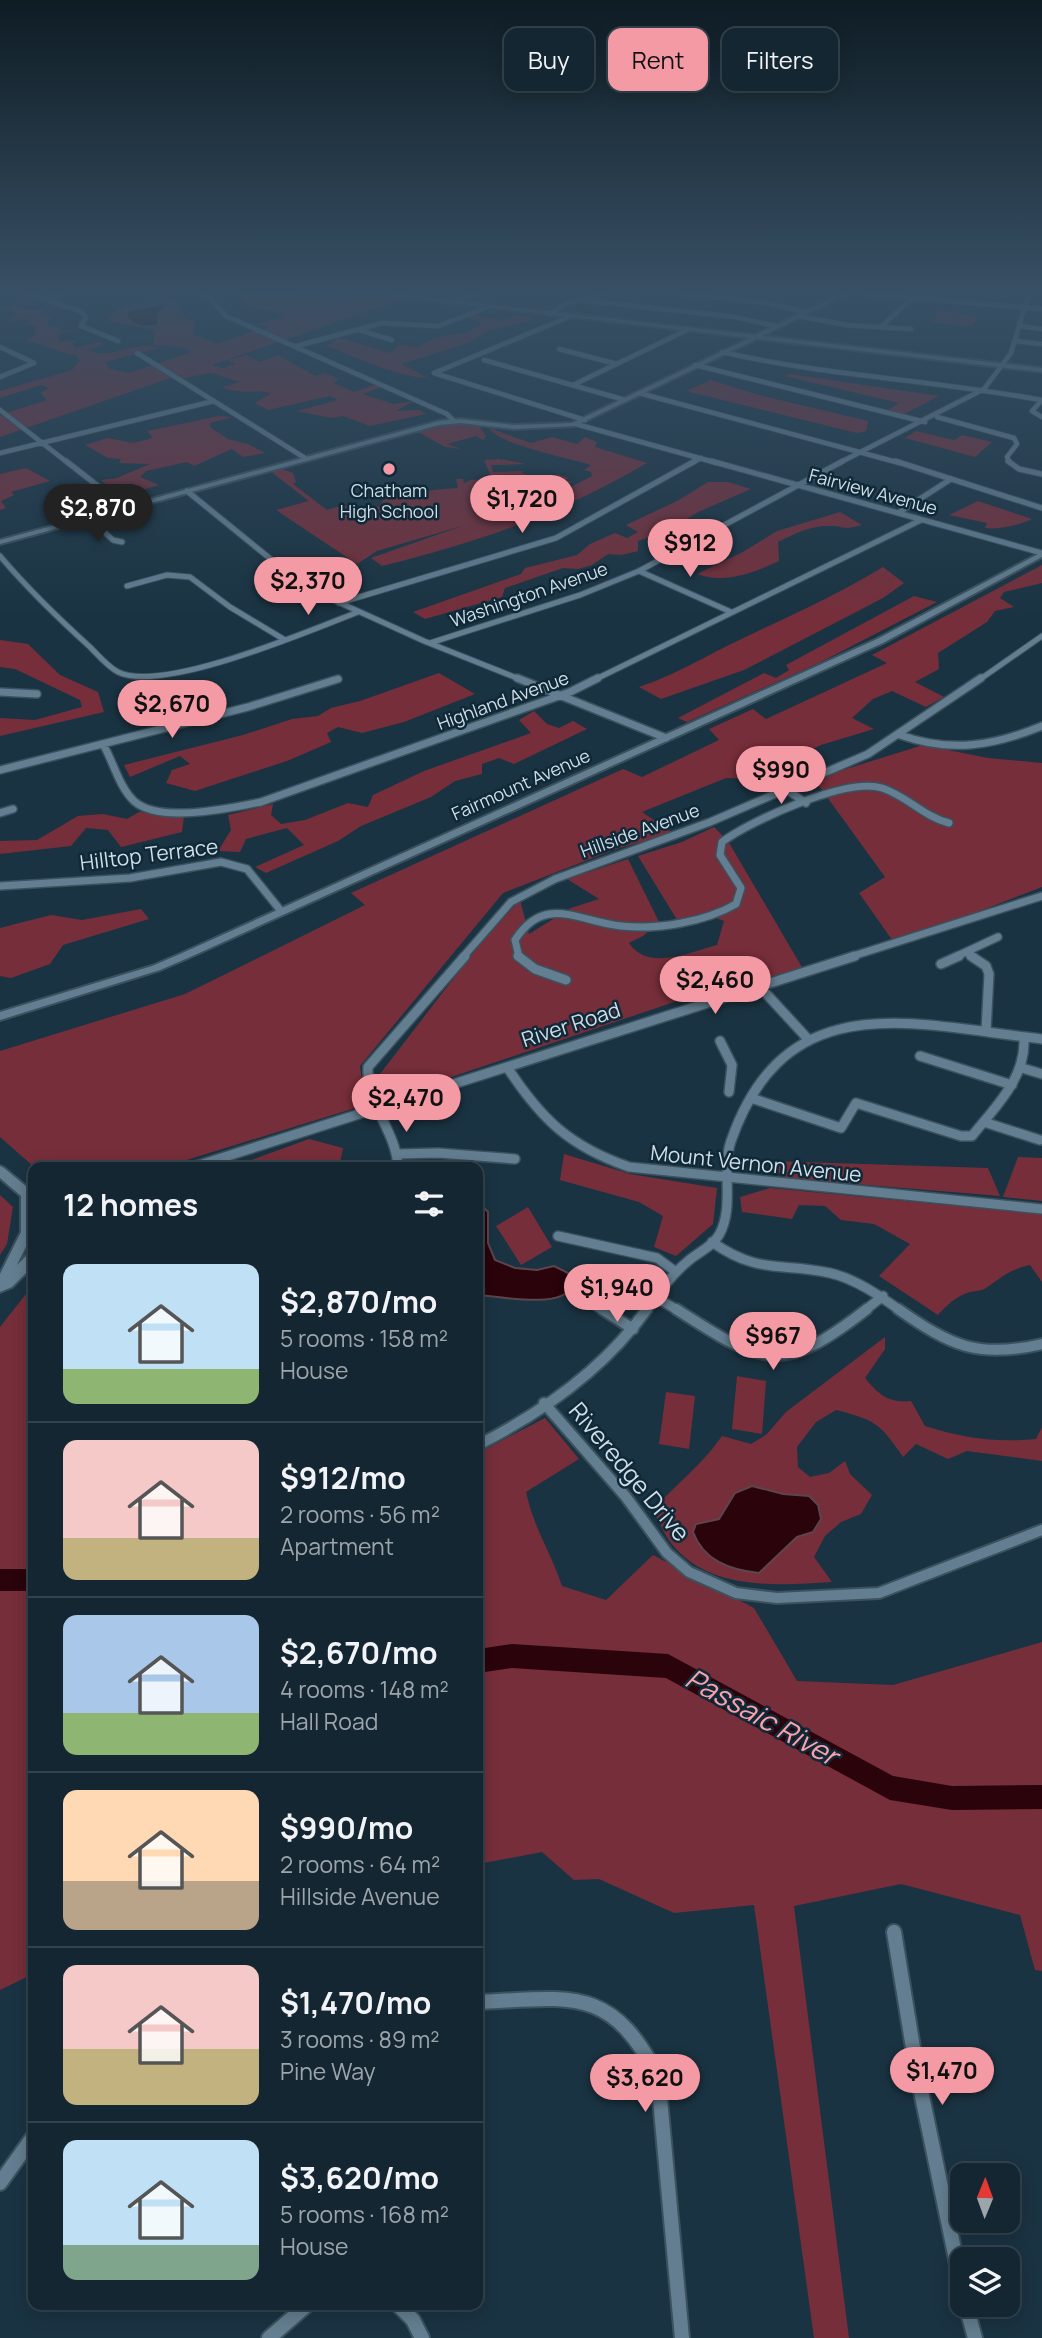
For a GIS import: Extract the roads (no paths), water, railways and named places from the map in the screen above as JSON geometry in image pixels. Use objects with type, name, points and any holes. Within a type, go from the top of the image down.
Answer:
[{"type":"main road","points":[[0,542],[305,458],[454,421],[514,427],[576,424],[623,401]]},
{"type":"main road","name":"Fairmount Avenue","points":[[0,1016],[156,968],[907,628],[1042,554]]},
{"type":"main road","points":[[0,1171],[28,1194]]},
{"type":"main road","points":[[0,1289],[27,1232],[28,1223]]},
{"type":"main road","points":[[0,1289],[28,1263]]},
{"type":"street","points":[[0,453],[214,401]]},
{"type":"street","points":[[214,401],[305,458]]},
{"type":"street","points":[[418,401],[453,417],[454,421]]},
{"type":"street","points":[[524,401],[585,420]]},
{"type":"street","points":[[670,401],[865,452],[1042,508]]},
{"type":"street","points":[[841,401],[925,422]]},
{"type":"street","name":"Washington Avenue","points":[[430,643],[580,595],[639,571],[796,485],[964,401]]},
{"type":"street","points":[[1040,401],[1032,411],[1042,417]]},
{"type":"street","points":[[0,410],[126,508]]},
{"type":"street","points":[[937,417],[1014,438],[1017,444],[1007,457],[1008,462],[1019,469],[1042,474]]},
{"type":"street","name":"Fairview Avenue","points":[[576,424],[1042,554]]},
{"type":"street","points":[[339,603],[556,538],[701,458]]},
{"type":"street","points":[[898,513],[951,479]]},
{"type":"street","points":[[187,491],[296,582],[430,643],[666,738]]},
{"type":"street","points":[[89,518],[113,540],[122,542]]},
{"type":"street","name":"Highland Avenue","points":[[103,744],[131,796],[143,807],[169,811],[213,810],[261,802],[561,695],[921,520]]},
{"type":"street","points":[[0,556],[34,595],[124,676],[141,677],[175,671],[268,647],[358,612]]},
{"type":"street","points":[[639,571],[731,612]]},
{"type":"street","points":[[127,586],[167,575],[190,577],[230,607],[285,640]]},
{"type":"street","name":"Hillside Avenue","points":[[398,1162],[397,1154],[371,1100],[365,1079],[372,1060],[511,902],[555,879],[644,848],[788,791],[868,754],[900,735],[1042,636]]},
{"type":"street","points":[[0,770],[247,707],[318,682],[338,679]]},
{"type":"street","points":[[0,692],[37,694]]},
{"type":"street","points":[[900,735],[920,742],[978,748],[1002,743],[1042,726]]},
{"type":"street","points":[[566,980],[540,972],[519,960],[513,949],[515,937],[531,919],[558,912],[595,922],[645,927],[726,910],[736,904],[741,888],[720,855],[722,842],[730,835],[805,802],[851,785],[874,786],[936,821],[949,823]]},
{"type":"street","points":[[788,791],[798,801],[805,802]]},
{"type":"street","points":[[0,813],[13,809]]},
{"type":"street","name":"Hilltop Terrace","points":[[0,886],[130,878],[221,862],[247,869],[281,911]]},
{"type":"street","name":"River Road","points":[[209,1162],[1042,896]]},
{"type":"street","points":[[941,964],[998,937]]},
{"type":"street","points":[[966,952],[986,966],[989,974],[986,1031]]},
{"type":"street","points":[[760,987],[807,1038]]},
{"type":"street","points":[[483,1441],[597,1368],[633,1329],[676,1272],[718,1238],[723,1223],[729,1147],[751,1098],[773,1066],[807,1038],[834,1027],[880,1022],[934,1023],[1042,1040]]},
{"type":"street","points":[[751,1098],[841,1128],[856,1103],[961,1136],[975,1134],[1022,1068],[1024,1038]]},
{"type":"street","points":[[720,1041],[734,1067],[734,1079],[729,1091]]},
{"type":"street","points":[[920,1056],[1012,1085]]},
{"type":"street","name":"Mount Vernon Avenue","points":[[507,1067],[542,1119],[579,1147],[610,1161],[640,1169],[1042,1209]]},
{"type":"street","points":[[1022,1068],[1042,1074]]},
{"type":"street","points":[[984,1122],[1040,1140]]},
{"type":"street","points":[[397,1154],[438,1153],[515,1159]]},
{"type":"street","points":[[558,1236],[657,1258],[676,1272]]},
{"type":"street","points":[[712,1242],[750,1262],[781,1269],[832,1274],[883,1296],[920,1327],[955,1346],[998,1353],[1042,1344]]},
{"type":"street","points":[[657,1298],[738,1345],[778,1357],[805,1350],[883,1296]]},
{"type":"street","points":[[582,1297],[633,1329]]},
{"type":"street","name":"Riveredge Drive","points":[[544,1403],[626,1497],[667,1553],[689,1572],[736,1593],[777,1598],[879,1592],[1042,1530]]},
{"type":"street","points":[[894,1931],[917,2072],[953,2247]]},
{"type":"street","points":[[483,2002],[576,1999],[593,2003],[617,2015],[647,2050],[660,2087],[682,2338]]},
{"type":"street","points":[[0,2183],[28,2144]]},
{"type":"street","points":[[269,2338],[301,2310]]},
{"type":"street","points":[[403,2310],[413,2320],[422,2338]]},
{"type":"street","points":[[969,2317],[975,2338]]},
{"type":"waterway","name":"Passaic River","points":[[0,1580],[28,1580]]},
{"type":"waterway","name":"Passaic River","points":[[483,1660],[512,1656],[668,1666],[890,1788],[952,1798],[1042,1797]]},
{"type":"place","name":"Chatham High School","points":[[389,469]]}]
